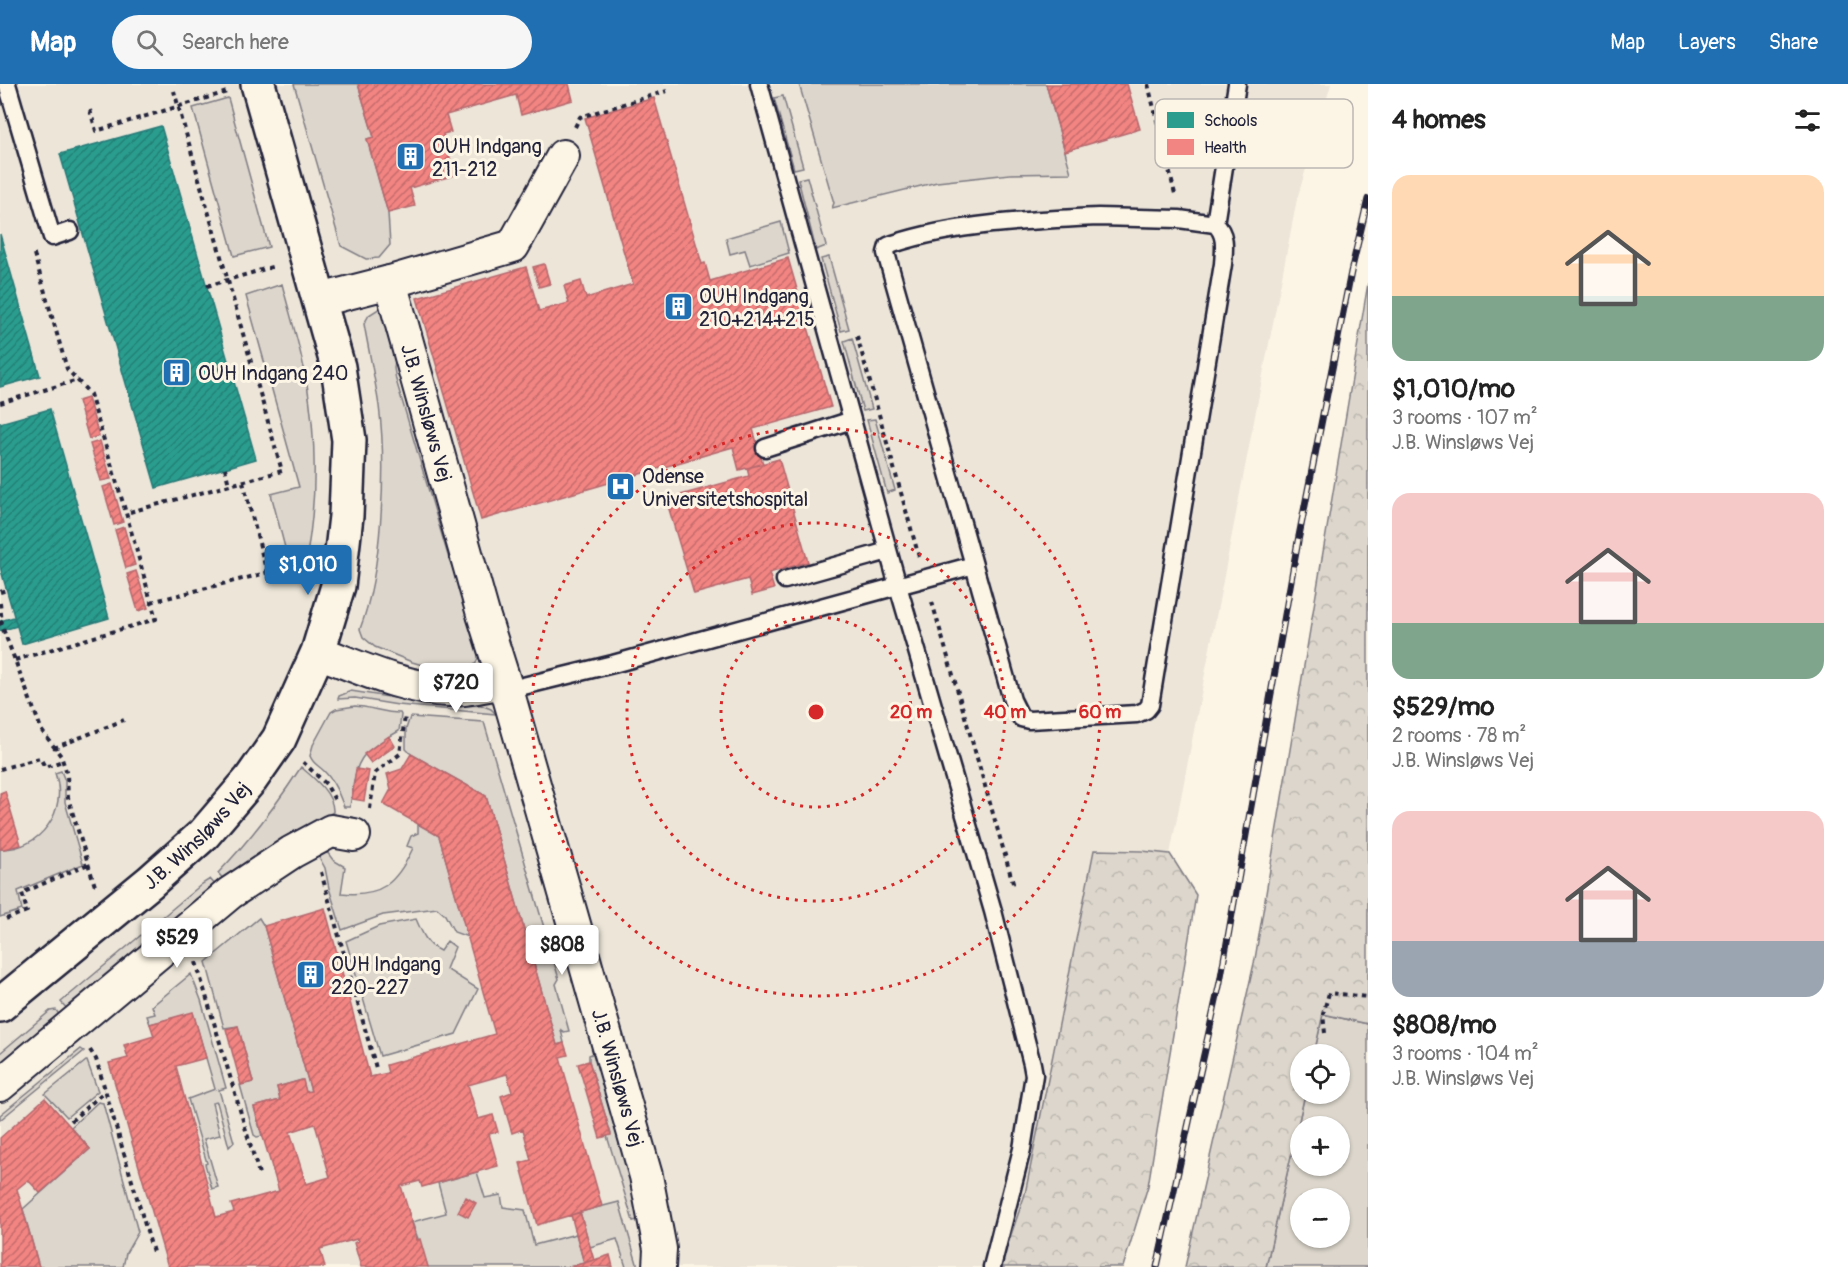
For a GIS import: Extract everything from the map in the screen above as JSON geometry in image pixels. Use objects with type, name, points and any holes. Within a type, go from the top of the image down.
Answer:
[{"type":"street","name":"J.B. Winsløws Vej","points":[[0,1005],[150,882],[204,834],[251,778],[279,739],[318,652],[338,585],[346,516],[349,440],[338,366],[308,256],[245,87]]},
{"type":"street","points":[[320,300],[513,246],[563,156]]},
{"type":"street","name":"J.B. Winsløws Vej","points":[[390,282],[483,614],[506,686],[646,1176],[660,1249],[659,1267]]},
{"type":"street","points":[[318,652],[372,672],[424,687],[448,690],[506,686]]},
{"type":"street","points":[[0,1085],[230,893],[292,852],[331,831],[354,835]]},
{"type":"lane","points":[[7,84],[52,237],[70,231]]},
{"type":"lane","points":[[759,84],[888,551],[1015,992],[1034,1075],[1022,1149],[992,1267]]},
{"type":"lane","points":[[1235,99],[1237,84]]},
{"type":"lane","points":[[1215,224],[1179,219],[1098,217],[1026,221],[954,230],[888,246],[886,261],[1012,700],[1021,718],[1029,720],[1137,714],[1146,710],[1153,695],[1223,264],[1224,241],[1215,224],[1224,168]]},
{"type":"lane","points":[[765,448],[852,420]]},
{"type":"lane","points":[[785,580],[888,551]]},
{"type":"lane","points":[[506,686],[613,664],[974,565]]},
{"type":"path","points":[[1148,84],[1155,112]]},
{"type":"path","points":[[90,110],[96,131],[245,87]]},
{"type":"path","points":[[126,513],[282,471],[174,91]]},
{"type":"path","points":[[563,156],[580,117],[667,91]]},
{"type":"path","points":[[1169,168],[1179,219]]},
{"type":"path","points":[[15,660],[156,619],[90,394],[68,369],[34,254]]},
{"type":"path","points":[[207,286],[308,256]]},
{"type":"path","points":[[856,333],[1013,883],[987,892]]},
{"type":"path","points":[[0,403],[78,381]]},
{"type":"path","points":[[225,468],[230,485]]},
{"type":"path","points":[[243,482],[267,573]]},
{"type":"path","points":[[151,602],[286,568],[303,571],[338,585]]},
{"type":"path","points":[[0,592],[7,590]]},
{"type":"path","points":[[0,603],[3,627]]},
{"type":"path","points":[[0,621],[42,731],[62,761],[67,774],[68,798],[95,887]]},
{"type":"path","points":[[279,739],[326,784],[354,835],[372,807],[375,773],[400,754],[405,715]]},
{"type":"path","points":[[54,748],[124,720]]},
{"type":"path","points":[[0,769],[40,758],[45,767],[62,761]]},
{"type":"path","points":[[312,842],[376,1068]]},
{"type":"path","points":[[6,919],[27,911],[22,894],[88,864]]},
{"type":"path","points":[[178,936],[199,965],[258,1174]]},
{"type":"path","points":[[1325,1034],[1323,1014],[1329,993],[1368,997]]},
{"type":"path","points":[[74,1023],[96,1059],[153,1252]]},
{"type":"path","points":[[70,1121],[105,1091]]},
{"type":"shaded area","name":"Odense Universitetshospital","points":[[0,84],[1331,84],[1327,99],[1155,99],[1155,168],[1306,168],[1297,199],[1170,854],[1094,850],[1025,1194],[1000,1267],[0,1267]]},
{"type":"green space","points":[[294,84],[358,84],[374,137],[367,139],[388,213],[390,245],[379,258],[366,259],[341,246]]},
{"type":"green space","points":[[799,84],[1046,84],[1071,173],[1010,174],[937,182],[832,208],[834,203]]},
{"type":"green space","points":[[783,96],[803,167],[794,169],[774,98]]},
{"type":"green space","points":[[228,98],[269,247],[234,256],[193,108]]},
{"type":"green space","points":[[807,177],[826,246],[816,250],[798,179]]},
{"type":"green space","points":[[781,222],[789,253],[750,265],[745,250],[730,254],[726,238]]},
{"type":"green space","points":[[829,257],[849,329],[841,331],[821,259]]},
{"type":"green space","points":[[1368,283],[1368,1024],[1323,1014],[1316,1044],[1290,1044],[1290,1104],[1303,1104],[1300,1116],[1290,1116],[1290,1161],[1266,1267],[1185,1267],[1255,959]]},
{"type":"green space","points":[[282,284],[306,378],[314,448],[309,542],[305,565],[295,567],[289,563],[271,494],[299,487],[246,296]]},
{"type":"green space","points":[[380,308],[387,308],[396,353],[394,368],[396,380],[449,559],[463,593],[480,647],[476,663],[469,671],[461,673],[443,671],[412,662],[375,647],[363,637],[360,629],[378,549],[382,488],[379,406],[364,324],[369,315]]},
{"type":"green space","points":[[852,338],[872,409],[863,411],[844,341]]},
{"type":"green space","points":[[875,419],[895,490],[887,493],[867,420]]},
{"type":"green space","points":[[351,691],[413,701],[481,705],[496,714],[398,705],[355,698],[338,699],[339,696]]},
{"type":"green space","points":[[355,706],[401,715],[399,731],[366,753],[361,760],[354,778],[350,807],[344,807],[331,779],[310,756],[313,745],[331,712]]},
{"type":"green space","points":[[410,717],[484,722],[559,979],[556,984],[569,1031],[561,1030],[564,1043],[557,1045],[486,796],[406,749],[406,729]]},
{"type":"green space","points":[[301,767],[327,793],[333,812],[226,882],[218,873],[262,822]]},
{"type":"green space","points":[[61,771],[65,781],[65,802],[83,864],[18,891],[22,910],[0,917],[0,849],[14,848],[27,843],[39,836],[48,826],[58,801],[55,773]]},
{"type":"green space","points":[[418,824],[439,836],[468,937],[454,932],[445,915],[437,908],[383,915],[342,930],[325,868],[319,857],[327,852],[333,860],[345,867],[341,893],[367,893],[377,890],[386,886],[393,879],[407,860],[413,848],[407,846],[411,836],[418,833]]},
{"type":"green space","points":[[1094,850],[1170,854],[1196,895],[1148,1186],[1123,1267],[1000,1267],[1025,1194]]},
{"type":"green space","points":[[210,879],[217,887],[69,1011],[61,1002],[202,884]]},
{"type":"green space","points":[[259,918],[264,926],[311,1091],[306,1092],[302,1080],[277,1087],[280,1100],[254,1107],[262,1136],[257,1137],[254,1135],[240,1085],[253,1082],[238,1026],[224,1028],[206,962]]},
{"type":"green space","points":[[416,919],[425,938],[435,948],[440,951],[447,941],[455,947],[446,969],[478,989],[456,1034],[380,1056],[346,941],[379,926]]},
{"type":"green space","points":[[191,974],[201,1000],[226,1088],[219,1090],[234,1142],[229,1147],[217,1102],[212,1103],[220,1135],[204,1139],[218,1187],[212,1189],[205,1164],[207,1163],[188,1099],[215,1089],[193,1013],[150,1024],[147,1016],[155,1014],[152,1006]]},
{"type":"green space","points":[[56,1010],[60,1016],[0,1066],[0,1053],[50,1011]]},
{"type":"green space","points":[[1323,1014],[1368,1024],[1368,1267],[1266,1267],[1290,1161],[1290,1176],[1350,1176],[1350,1116],[1300,1116],[1303,1104],[1350,1104],[1350,1044],[1316,1044]]},
{"type":"green space","points":[[81,1049],[84,1051],[0,1120],[0,1115]]},
{"type":"green space","points":[[594,1053],[630,1178],[638,1193],[642,1219],[633,1221],[607,1136],[611,1134],[589,1061],[589,1055]]},
{"type":"green space","points":[[86,1061],[98,1091],[67,1117],[45,1094]]},
{"type":"green space","points":[[98,1102],[103,1103],[138,1232],[126,1253],[123,1267],[39,1267],[23,1209],[90,1149],[71,1127]]},
{"type":"green space","points":[[477,1172],[485,1198],[501,1195],[503,1207],[525,1210],[534,1245],[576,1234],[584,1263],[569,1267],[428,1267],[412,1222],[446,1213],[438,1183]]},
{"type":"green space","points":[[619,1202],[638,1267],[626,1267],[617,1239],[590,1247],[580,1212]]},
{"type":"building: Schools","name":"OUH Indgang 240","points":[[161,126],[256,459],[156,488],[60,154]]},
{"type":"building: Schools","points":[[0,234],[40,376],[0,387]]},
{"type":"building: Schools","points":[[50,409],[109,618],[22,644],[0,567],[0,423]]},
{"type":"building: Schools","points":[[14,617],[17,626],[0,631],[0,621]]},
{"type":"building: Health","name":"OUH Indgang 211-212","points":[[358,84],[569,84],[573,100],[521,115],[516,95],[446,115],[451,132],[443,134],[455,175],[410,188],[415,206],[388,213],[367,139],[374,137]]},
{"type":"building: Health","points":[[1046,84],[1127,84],[1140,129],[1065,151]]},
{"type":"building: Health","name":"OUH Indgang 210+214+215","points":[[654,98],[702,264],[705,263],[710,281],[788,258],[831,407],[753,429],[763,464],[739,470],[733,447],[481,520],[417,298],[526,267],[539,311],[569,303],[564,286],[581,281],[586,298],[633,284],[585,118]]},
{"type":"building: Health","points":[[544,264],[550,284],[539,287],[533,267]]},
{"type":"building: Health","points":[[88,398],[99,436],[89,439],[78,401]]},
{"type":"building: Health","points":[[100,441],[111,479],[101,481],[90,444]]},
{"type":"building: Health","points":[[779,459],[808,562],[769,573],[774,589],[752,595],[748,579],[694,594],[666,499],[749,476],[747,468]]},
{"type":"building: Health","points":[[112,484],[123,522],[114,525],[103,487]]},
{"type":"building: Health","points":[[124,527],[135,565],[126,568],[115,530]]},
{"type":"building: Health","points":[[136,571],[148,608],[138,611],[127,574]]},
{"type":"building: Health","points":[[389,736],[395,746],[371,763],[364,754]]},
{"type":"building: Health","name":"OUH Indgang 220-227","points":[[411,754],[486,796],[557,1045],[564,1043],[568,1055],[560,1057],[602,1206],[537,1225],[520,1163],[531,1160],[523,1129],[512,1133],[501,1096],[512,1092],[507,1074],[468,1085],[478,1119],[493,1115],[498,1132],[489,1134],[498,1166],[422,1187],[420,1181],[401,1186],[417,1240],[420,1239],[428,1267],[361,1267],[354,1243],[358,1241],[357,1239],[320,1249],[325,1267],[168,1267],[109,1063],[128,1058],[124,1045],[154,1036],[150,1024],[193,1012],[206,1058],[176,1066],[216,1217],[234,1212],[231,1204],[279,1191],[254,1107],[280,1100],[277,1087],[303,1080],[306,1092],[311,1091],[264,926],[325,908],[370,1077],[388,1073],[386,1065],[495,1034],[439,836],[383,804],[391,789],[387,774],[402,769]],"holes":[[[315,1124],[330,1177],[306,1184],[290,1132]]]},
{"type":"building: Health","points":[[356,769],[369,771],[364,801],[352,799]]},
{"type":"building: Health","points":[[5,791],[21,845],[0,849],[0,793]]},
{"type":"building: Health","points":[[238,1026],[253,1082],[241,1085],[226,1029]]},
{"type":"building: Health","points":[[589,1061],[611,1135],[600,1138],[578,1064]]},
{"type":"building: Health","points":[[45,1098],[90,1149],[40,1193],[28,1180],[17,1189],[39,1267],[0,1267],[0,1138]]},
{"type":"building: Health","points":[[466,1197],[476,1203],[468,1217],[458,1212]]},
{"type":"building: Health","points":[[580,1212],[594,1260],[584,1263],[571,1215]]},
{"type":"building: Health","points":[[610,1255],[613,1267],[569,1267],[584,1263]]},
{"type":"railway","points":[[1157,1267],[1220,982],[1298,541],[1351,272],[1368,199]]},
{"type":"place","name":"OUH Indgang 211-212","points":[[411,157]]},
{"type":"place","name":"OUH Indgang 210+214+215","points":[[678,307]]},
{"type":"place","name":"OUH Indgang 240","points":[[177,373]]},
{"type":"place","name":"Odense Universitetshospital","points":[[621,487]]},
{"type":"place","name":"OUH Indgang 220-227","points":[[310,975]]}]
